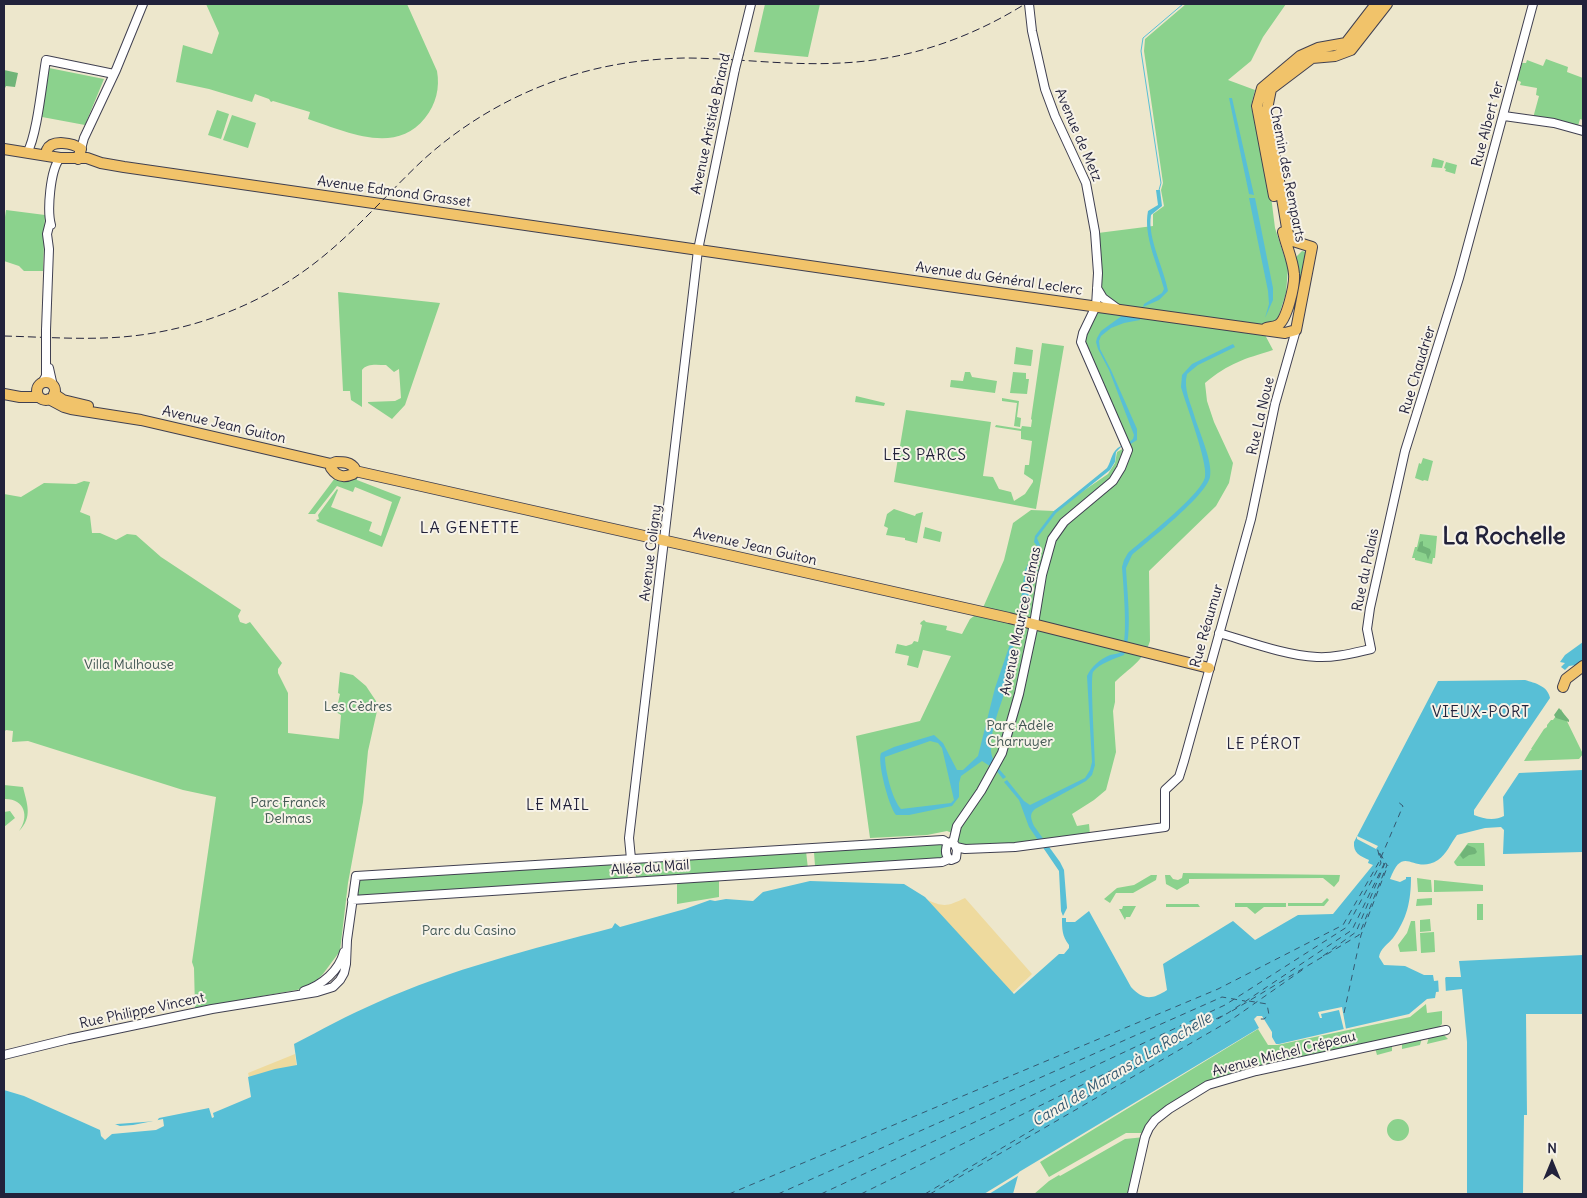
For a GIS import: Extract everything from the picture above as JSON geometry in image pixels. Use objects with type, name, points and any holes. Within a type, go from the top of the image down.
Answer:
[{"type":"main road","name":"Chemin des Remparts","points":[[1255,328],[1273,327],[1280,323],[1289,303],[1294,279],[1294,272],[1277,208],[1257,106],[1262,88],[1302,56],[1318,48],[1346,43],[1376,4]]},
{"type":"main road","name":"Chemin des Remparts","points":[[1298,325],[1312,247],[1293,241],[1288,234],[1267,109],[1271,89],[1312,58],[1335,56],[1351,50],[1386,4]]},
{"type":"main road","name":"Avenue Edmond Grasset","points":[[81,153],[52,155],[49,146],[56,143],[81,153],[101,163],[698,250]]},
{"type":"main road","points":[[4,149],[30,154],[52,155]]},
{"type":"main road","points":[[1290,257],[1302,245]]},
{"type":"main road","name":"Avenue du Général Leclerc","points":[[698,250],[1285,333],[1298,325]]},
{"type":"main road","points":[[1289,303],[1298,325]]},
{"type":"main road","name":"Avenue Jean Guiton","points":[[4,388],[20,391],[46,391],[63,400],[110,414],[331,464],[345,462],[354,467],[355,471],[1034,624],[1209,668]]},
{"type":"main road","name":"Avenue Jean Guiton","points":[[4,394],[20,397],[46,391]]},
{"type":"main road","points":[[1563,687],[1566,679],[1583,666]]},
{"type":"street","points":[[81,153],[84,138],[114,74],[143,4]]},
{"type":"street","name":"Avenue Aristide Briand","points":[[698,250],[735,69],[751,4]]},
{"type":"street","name":"Avenue de Metz","points":[[1029,4],[1032,31],[1047,97],[1086,183],[1095,232],[1098,288],[1096,306],[1083,333],[1081,342],[1128,450]]},
{"type":"street","name":"Rue Albert 1er","points":[[1466,252],[1533,4]]},
{"type":"street","points":[[30,154],[46,60],[114,74]]},
{"type":"street","points":[[1504,116],[1554,123],[1583,131]]},
{"type":"street","points":[[46,391],[46,330],[49,249],[51,243],[52,155]]},
{"type":"street","name":"Avenue Coligny","points":[[631,860],[629,838],[698,250]]},
{"type":"street","name":"Rue Chaudrier","points":[[1394,496],[1405,451],[1466,252]]},
{"type":"street","points":[[1098,288],[1103,298],[1118,309]]},
{"type":"street","name":"Rue La Noue","points":[[1253,509],[1273,413],[1298,325]]},
{"type":"street","name":"Avenue Maurice Delmas","points":[[953,844],[957,826],[981,791],[995,767],[1004,746],[1019,694],[1034,624],[1042,574],[1052,539],[1064,522],[1113,481],[1121,468],[1128,450]]},
{"type":"street","name":"Rue du Palais","points":[[1218,633],[1282,651],[1318,657],[1346,655],[1371,649],[1368,629],[1370,608],[1394,496]]},
{"type":"street","name":"Rue Réaumur","points":[[1165,827],[1166,790],[1179,777],[1253,509]]},
{"type":"street","name":"Allée du Mail","points":[[356,876],[941,840],[965,849],[1038,844],[1165,827]]},
{"type":"street","name":"Allée du Mail","points":[[352,900],[942,862],[949,859],[946,850],[953,844]]},
{"type":"street","name":"Rue Philippe Vincent","points":[[4,1054],[212,1009],[287,996],[314,987],[332,973],[341,962],[347,940],[356,876]]},
{"type":"street","name":"Avenue Michel Crépeau","points":[[1132,1194],[1145,1137],[1149,1128],[1169,1110],[1208,1085],[1256,1071],[1446,1030]]},
{"type":"green space","points":[[206,4],[407,4],[437,71],[437,90],[432,107],[425,118],[413,129],[399,136],[385,138],[369,137],[353,134],[308,119],[310,112],[271,102],[269,99],[255,94],[252,102],[209,89],[176,82],[183,45],[212,54],[219,33]]},
{"type":"green space","points":[[765,4],[820,4],[808,57],[754,52]]},
{"type":"green space","name":"Parc Adèle Charruyer","points":[[1186,4],[1286,4],[1263,37],[1251,61],[1228,80],[1255,90],[1251,106],[1270,188],[1275,228],[1288,268],[1286,293],[1278,318],[1264,333],[1273,350],[1237,362],[1205,383],[1207,401],[1214,422],[1233,463],[1229,483],[1216,506],[1149,571],[1150,641],[1144,654],[1136,664],[1115,682],[1113,711],[1116,752],[1106,790],[1072,814],[1077,826],[1089,824],[1090,835],[1031,843],[965,847],[957,843],[955,834],[947,831],[927,835],[870,838],[856,736],[920,721],[951,656],[923,650],[918,668],[907,665],[909,656],[895,653],[897,644],[906,646],[914,641],[918,642],[922,625],[920,624],[924,620],[947,626],[946,630],[962,634],[970,619],[982,610],[1004,560],[1013,523],[1031,510],[1054,511],[1108,474],[1115,463],[1117,452],[1128,446],[1086,342],[1087,329],[1101,307],[1102,302],[1098,233],[1153,226],[1153,214],[1164,206],[1161,190],[1163,183],[1144,51],[1145,39]]},
{"type":"green space","points":[[1546,59],[1568,67],[1567,72],[1583,78],[1583,120],[1580,119],[1578,126],[1533,118],[1539,96],[1536,95],[1537,88],[1520,85],[1521,82],[1517,80],[1522,63],[1526,63],[1527,60],[1543,66]]},
{"type":"green space","points":[[49,68],[104,79],[85,125],[42,117]]},
{"type":"green space","points":[[4,70],[18,73],[15,87],[6,86],[4,90]]},
{"type":"green space","points":[[217,110],[229,114],[221,139],[208,135]]},
{"type":"green space","points":[[232,115],[256,123],[248,148],[223,140]]},
{"type":"green space","points":[[1433,158],[1444,161],[1442,168],[1431,167]]},
{"type":"green space","points":[[1446,162],[1457,165],[1455,174],[1445,171]]},
{"type":"green space","points":[[6,210],[45,215],[43,271],[24,271],[19,266],[4,261]]},
{"type":"green space","points":[[1302,251],[1306,252],[1298,309],[1293,306],[1294,259]]},
{"type":"green space","points":[[338,292],[440,303],[405,405],[392,419],[368,402],[395,401],[401,398],[399,369],[394,372],[386,365],[372,365],[362,370],[362,407],[351,400],[350,391],[343,391]]},
{"type":"green space","points":[[1042,343],[1064,346],[1036,509],[894,482],[906,410],[991,422],[983,476],[993,477],[999,489],[1011,492],[1014,501],[1025,494],[1033,482],[1024,474],[1025,465],[1029,465],[1032,441],[1021,439],[1021,431],[995,427],[996,425],[1021,429],[1022,426],[1031,427]]},
{"type":"green space","points":[[1016,347],[1033,350],[1031,366],[1014,364]]},
{"type":"green space","points":[[965,372],[970,372],[972,377],[997,381],[995,393],[950,387],[951,380],[963,381]]},
{"type":"green space","points":[[1013,372],[1026,373],[1026,379],[1029,379],[1027,394],[1010,393]]},
{"type":"green space","points":[[856,396],[885,403],[884,406],[855,402]]},
{"type":"green space","points":[[1002,398],[1019,401],[1017,417],[1021,418],[1020,427],[1014,426],[1017,403],[1002,401]]},
{"type":"green space","points":[[1423,458],[1433,461],[1428,481],[1415,478],[1419,463],[1421,464]]},
{"type":"green space","points":[[357,476],[357,480],[401,497],[382,547],[316,520],[319,519],[318,515],[337,489],[331,507],[372,522],[369,531],[381,536],[392,502],[355,487],[353,492],[337,486],[315,514],[308,514],[335,478]]},
{"type":"green space","points":[[84,481],[90,482],[80,512],[90,516],[92,533],[100,533],[116,540],[127,534],[136,535],[161,557],[241,610],[238,616],[240,622],[246,624],[250,622],[282,663],[278,673],[288,693],[288,733],[339,739],[341,715],[336,712],[340,694],[338,693],[340,672],[353,675],[366,686],[376,701],[377,711],[368,751],[363,802],[348,883],[340,951],[313,984],[302,989],[195,1008],[194,968],[192,962],[216,797],[183,790],[28,741],[12,742],[13,731],[6,730],[4,732],[4,494],[21,497],[44,483],[76,484]]},
{"type":"green space","points":[[894,509],[915,516],[923,512],[917,543],[905,540],[905,538],[886,535],[888,528],[884,526],[887,514]]},
{"type":"green space","points":[[925,527],[942,532],[940,542],[923,538]]},
{"type":"green space","points":[[1420,534],[1437,536],[1435,558],[1433,558],[1432,564],[1412,558]]},
{"type":"green space","points":[[1423,541],[1423,546],[1430,549],[1431,552],[1428,560],[1426,554],[1417,551],[1420,542]]},
{"type":"green space","points":[[1559,708],[1569,722],[1556,718],[1554,715]]},
{"type":"green space","points":[[1561,709],[1583,754],[1579,759],[1524,761],[1544,729]]},
{"type":"green space","points":[[4,785],[23,787],[28,810],[26,821],[19,831],[24,820],[23,809],[16,801],[4,799]]},
{"type":"green space","points":[[10,811],[15,818],[4,827],[4,812]]},
{"type":"green space","points":[[942,842],[942,861],[815,866],[814,852],[816,850]]},
{"type":"green space","points":[[1468,843],[1484,843],[1485,866],[1457,866],[1455,864],[1454,862]]},
{"type":"green space","points":[[1467,845],[1475,848],[1477,852],[1463,859],[1460,855]]},
{"type":"green space","points":[[806,851],[808,869],[636,879],[635,861]]},
{"type":"green space","points":[[627,861],[628,880],[358,897],[358,882],[361,878]]},
{"type":"green space","points":[[1183,873],[1340,875],[1339,881],[1334,887],[1323,878],[1189,879],[1189,883],[1177,890],[1166,884],[1165,875],[1170,875],[1173,879],[1178,880],[1182,878]]},
{"type":"green space","points":[[1151,875],[1157,875],[1156,880],[1133,893],[1116,893],[1110,903],[1104,899],[1117,888],[1134,885]]},
{"type":"green space","points":[[719,876],[719,897],[677,904],[677,878]]},
{"type":"green space","points":[[1417,878],[1431,880],[1432,892],[1418,892]]},
{"type":"green space","points":[[1434,880],[1483,885],[1483,891],[1434,892]]},
{"type":"green space","points":[[1327,898],[1329,900],[1324,906],[1288,906],[1288,903],[1322,903]]},
{"type":"green space","points":[[1432,898],[1432,905],[1416,906],[1417,899]]},
{"type":"green space","points":[[1235,903],[1286,903],[1286,907],[1264,907],[1255,914],[1247,907],[1235,907]]},
{"type":"green space","points":[[1166,904],[1198,904],[1200,907],[1166,907]]},
{"type":"green space","points":[[1477,904],[1483,904],[1483,920],[1477,920]]},
{"type":"green space","points":[[1123,906],[1136,906],[1130,917],[1126,917],[1125,920],[1119,909],[1122,909]]},
{"type":"green space","points":[[1430,919],[1431,931],[1420,932],[1420,920]]},
{"type":"green space","points":[[1411,921],[1415,921],[1417,951],[1400,952],[1398,945],[1407,933]]},
{"type":"green space","points":[[1434,932],[1435,952],[1421,953],[1420,933]]},
{"type":"green space","points":[[1426,1004],[1427,1013],[1442,1011],[1442,1024],[1438,1028],[1211,1081],[1143,1133],[1126,1133],[1049,1177],[1040,1162],[1258,1029],[1268,1045],[1277,1045],[1410,1017]]},
{"type":"green space","points":[[1441,1034],[1448,1039],[1427,1044],[1429,1037]]},
{"type":"green space","points":[[1422,1038],[1420,1045],[1402,1049],[1402,1043]]},
{"type":"green space","points":[[1392,1045],[1392,1051],[1377,1055],[1375,1048]]},
{"type":"green space","points":[[1398,1119],[1406,1122],[1409,1130],[1406,1138],[1398,1141],[1390,1138],[1387,1130],[1390,1122]]},
{"type":"green space","points":[[1145,1137],[1132,1194],[1034,1194],[1049,1181],[1125,1139]]},
{"type":"sand","points":[[965,898],[1032,974],[998,1007],[926,899],[937,904],[946,905]]},
{"type":"sand","points":[[295,1054],[298,1078],[251,1084],[248,1073]]},
{"type":"water","points":[[1229,98],[1232,98],[1254,195],[1249,194]]},
{"type":"water","points":[[1156,190],[1160,190],[1162,206],[1151,215],[1151,233],[1168,291],[1159,300],[1143,307],[1144,304],[1162,293],[1164,289],[1149,240],[1147,221],[1148,211],[1158,205]]},
{"type":"water","points":[[1249,198],[1255,198],[1273,288],[1273,300],[1265,318],[1269,304],[1268,291]]},
{"type":"water","points":[[1123,315],[1140,318],[1140,320],[1111,328],[1101,336],[1099,341],[1100,349],[1137,429],[1137,440],[1129,445],[1128,443],[1133,439],[1134,435],[1096,342],[1101,331]]},
{"type":"water","points":[[1233,344],[1235,347],[1198,365],[1187,374],[1187,391],[1208,456],[1210,477],[1206,485],[1188,506],[1132,555],[1126,568],[1129,625],[1127,646],[1124,655],[1103,664],[1093,672],[1092,677],[1095,765],[1092,775],[1086,781],[1035,809],[1031,815],[1034,826],[1064,870],[1067,908],[1063,916],[1061,911],[1059,871],[1029,827],[1019,800],[1004,782],[1007,780],[1024,801],[1030,805],[1085,778],[1090,770],[1092,762],[1087,676],[1099,661],[1121,652],[1123,647],[1125,612],[1122,567],[1124,560],[1128,553],[1194,494],[1205,477],[1200,447],[1181,387],[1182,375],[1192,364]]},
{"type":"water","points":[[1121,446],[1116,452],[1115,462],[1110,470],[1056,513],[1037,538],[1040,545],[1037,572],[1027,602],[1020,615],[1025,570],[1037,546],[1034,542],[1035,536],[1054,511],[1107,468],[1113,453]]},
{"type":"water","points":[[1583,642],[1583,660],[1576,665],[1569,666],[1565,670],[1561,667],[1565,663],[1560,662],[1565,655]]},
{"type":"water","points":[[1010,644],[1014,644],[1009,677],[994,725],[991,742],[993,759],[1006,777],[1003,779],[996,770],[982,761],[961,776],[959,797],[952,806],[909,815],[896,815],[884,784],[881,753],[894,747],[934,735],[943,743],[957,770],[963,770],[978,756],[995,688]],"holes":[[[930,741],[938,743],[942,748],[954,800],[951,803],[901,809],[890,784],[885,757]]]},
{"type":"water","name":"Canal de Marans à La Rochelle","points":[[1525,680],[1544,688],[1550,698],[1474,810],[1474,815],[1489,819],[1497,819],[1504,816],[1503,797],[1519,773],[1583,770],[1583,852],[1503,854],[1504,830],[1501,827],[1485,828],[1457,835],[1444,855],[1429,864],[1422,865],[1405,861],[1400,863],[1395,868],[1390,879],[1400,882],[1406,879],[1406,877],[1411,877],[1409,902],[1402,924],[1379,957],[1384,965],[1405,966],[1424,975],[1433,975],[1434,981],[1443,980],[1446,977],[1461,977],[1459,961],[1583,955],[1583,1014],[1526,1014],[1527,1115],[1524,1115],[1523,1194],[1467,1194],[1467,1042],[1462,989],[1436,992],[1435,998],[1427,999],[1409,1014],[1279,1044],[1276,1044],[1272,1037],[1272,1032],[1262,1016],[1257,1016],[1254,1019],[1259,1028],[1019,1172],[1013,1194],[4,1194],[4,1077],[103,1128],[117,1124],[157,1121],[159,1118],[209,1108],[212,1118],[214,1117],[213,1113],[251,1097],[248,1077],[297,1065],[294,1044],[355,1012],[404,991],[492,961],[612,928],[615,923],[620,927],[710,900],[753,901],[763,892],[810,881],[904,884],[925,897],[1014,994],[1059,954],[1064,954],[1069,948],[1063,932],[1062,918],[1066,918],[1066,922],[1075,922],[1089,911],[1131,987],[1144,996],[1157,996],[1167,990],[1163,964],[1233,921],[1255,940],[1298,915],[1333,914],[1373,865],[1368,863],[1369,860],[1356,851],[1354,842],[1438,681]]},
{"type":"pier","points":[[1357,836],[1378,846],[1376,849],[1357,839]]},
{"type":"pier","points":[[1445,975],[1446,994],[1439,995],[1438,978]]},
{"type":"pier","points":[[1342,1007],[1346,1029],[1344,1030],[1339,1010],[1321,1014],[1322,1018],[1320,1018],[1318,1012]]},
{"type":"pier","points":[[4,1074],[52,1099],[102,1120],[106,1126],[112,1123],[120,1126],[133,1125],[163,1119],[164,1126],[156,1130],[112,1134],[105,1140],[101,1136],[100,1130],[24,1096],[4,1090]]},
{"type":"pier","points":[[1020,1172],[1021,1174],[989,1194],[984,1194]]},
{"type":"waterway","points":[[1159,190],[1161,183],[1141,51],[1143,38],[1183,4]]},
{"type":"ferry route","points":[[729,1194],[1218,989],[1343,925],[1379,862],[1403,806],[1397,801]]},
{"type":"ferry route","points":[[821,1194],[1225,1005],[1347,927],[1381,863],[1377,847]]},
{"type":"ferry route","points":[[1232,1011],[1359,935],[1387,865],[1378,850]]},
{"type":"ferry route","points":[[861,1194],[1228,1013],[1352,930],[1384,864],[1379,853]]},
{"type":"ferry route","points":[[1323,956],[1356,932],[1385,863]]},
{"type":"ferry route","points":[[1344,1013],[1361,935],[1388,865]]},
{"type":"ferry route","points":[[930,1194],[1231,1020],[1305,968]]},
{"type":"ferry route","points":[[778,1194],[1222,997],[1245,1001]]},
{"type":"ferry route","points":[[1249,1001],[1267,1004],[1269,1015],[1264,1019],[1260,1019]]},
{"type":"ferry route","points":[[925,1194],[1226,1014]]},
{"type":"railway","points":[[4,336],[93,338],[150,334],[204,321],[256,300],[304,271],[326,254],[423,160],[475,120],[512,99],[573,75],[614,65],[684,58],[821,64],[866,61],[937,46],[982,28],[1025,4]]},
{"type":"district","name":"LES PARCS","points":[[925,456]]},
{"type":"district","name":"LA GENETTE","points":[[470,528]]},
{"type":"district","name":"La Rochelle","points":[[1504,537]]},
{"type":"district","name":"VIEUX-PORT","points":[[1481,713]]},
{"type":"district","name":"LE PÉROT","points":[[1264,745]]},
{"type":"district","name":"LE MAIL","points":[[558,806]]},
{"type":"park label","name":"Villa Mulhouse","points":[[129,665]]},
{"type":"park label","name":"Les Cèdres","points":[[358,707]]},
{"type":"park label","name":"Parc Franck Delmas","points":[[288,812]]},
{"type":"park label","name":"Parc du Casino","points":[[469,931]]}]
